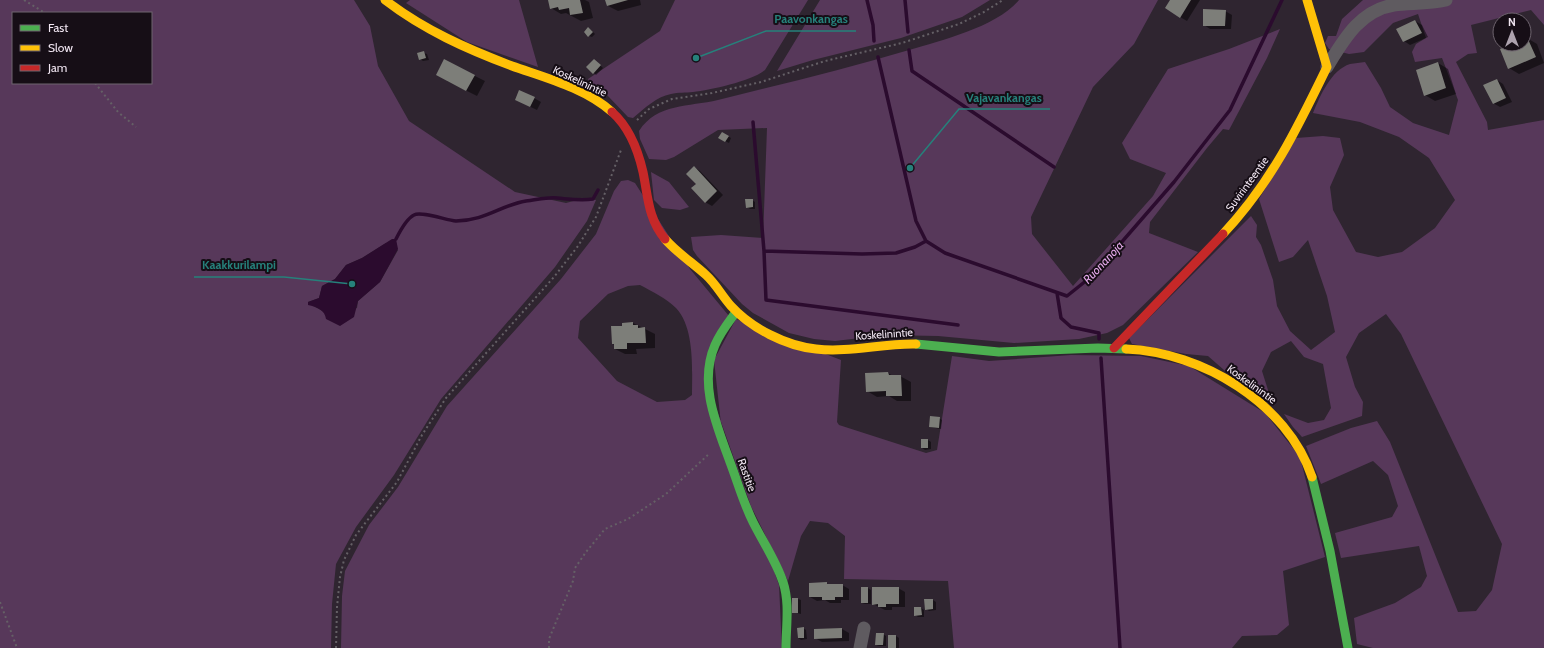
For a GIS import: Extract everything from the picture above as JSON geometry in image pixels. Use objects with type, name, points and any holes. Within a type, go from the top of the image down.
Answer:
[{"type":"street","name":"Koskelinintie","points":[[386,0],[397,10],[427,30],[463,47],[564,84],[605,104],[628,130],[643,172],[648,204],[652,218],[659,233],[714,282],[736,312],[765,331],[784,341],[817,350],[834,351],[904,343],[926,344],[974,351],[1000,352],[1114,348],[1152,352],[1181,358],[1226,378],[1268,409],[1294,439],[1310,468],[1332,559],[1348,648]]},
{"type":"street","points":[[1307,0],[1327,67]]},
{"type":"street","points":[[1327,67],[1354,27],[1378,10],[1393,5],[1429,3],[1446,0]]},
{"type":"street","name":"Suvirinteentie","points":[[1114,348],[1243,212],[1271,173],[1294,134],[1327,67]]},
{"type":"street","name":"Rastitie","points":[[736,312],[723,329],[716,342],[709,365],[711,403],[721,442],[737,486],[785,590],[787,605],[786,648]]},
{"type":"street","points":[[860,648],[864,628]]},
{"type":"path","points":[[24,0],[43,12]]},
{"type":"path","points":[[336,648],[337,607],[340,576],[344,560],[356,535],[397,482],[422,435],[446,398],[554,277],[578,246],[596,217],[628,130],[649,109],[672,99],[712,93],[761,82],[825,61],[902,43],[959,24],[984,12],[1003,0]]},
{"type":"path","points":[[96,84],[118,112],[136,127]]},
{"type":"path","points":[[549,648],[550,639],[574,582],[575,568],[605,529],[628,519],[666,494],[721,442]]},
{"type":"path","points":[[0,602],[17,648]]},
{"type":"shaded area","points":[[0,0],[354,0],[370,26],[378,66],[409,121],[515,192],[566,203],[585,198],[596,200],[587,221],[555,267],[441,399],[394,475],[356,527],[336,564],[332,604],[331,648],[0,648]],"holes":[[[386,243],[398,250],[380,282],[358,301],[357,308],[326,314],[308,302],[319,298],[322,286],[335,279],[346,265],[362,258]]]},
{"type":"shaded area","points":[[410,0],[519,0],[538,67],[467,42],[406,3]]},
{"type":"shaded area","points":[[675,0],[808,0],[765,70],[759,74],[751,78],[720,87],[666,95],[651,103],[633,118],[628,117],[607,95],[589,82],[588,79],[660,31]]},
{"type":"shaded area","points":[[820,0],[990,0],[962,17],[901,38],[813,60],[777,71]]},
{"type":"shaded area","points":[[1019,0],[1158,0],[1134,44],[1093,87],[1031,217],[1032,234],[1073,286],[1153,196],[1166,173],[1130,159],[1122,143],[1168,69],[1229,49],[1280,29],[1267,58],[1229,130],[1223,129],[1150,222],[1149,233],[1198,252],[1123,325],[1107,333],[1079,339],[1014,343],[938,336],[886,335],[835,341],[814,339],[789,333],[753,313],[742,304],[697,256],[693,250],[691,237],[721,235],[763,238],[767,128],[718,130],[674,157],[666,160],[649,159],[640,139],[639,131],[646,122],[655,115],[674,108],[718,100],[814,76],[952,37],[997,18]]},
{"type":"shaded area","points":[[1363,0],[1544,0],[1544,25],[1531,10],[1523,12],[1492,12],[1492,20],[1471,25],[1477,53],[1468,54],[1456,62],[1487,122],[1488,130],[1544,120],[1544,648],[1373,648],[1357,644],[1354,618],[1395,603],[1421,587],[1427,576],[1419,546],[1341,558],[1335,533],[1392,517],[1398,506],[1388,475],[1373,461],[1321,484],[1306,446],[1351,428],[1377,421],[1390,442],[1458,612],[1476,611],[1492,590],[1502,544],[1401,334],[1386,314],[1359,333],[1346,357],[1355,387],[1363,402],[1362,416],[1302,437],[1284,414],[1308,423],[1324,420],[1331,408],[1323,364],[1304,357],[1291,341],[1271,352],[1262,371],[1268,390],[1269,402],[1224,370],[1208,356],[1186,354],[1132,344],[1129,338],[1251,216],[1257,225],[1256,237],[1261,245],[1273,280],[1277,306],[1290,331],[1311,350],[1335,332],[1327,296],[1308,240],[1293,257],[1279,262],[1259,199],[1296,138],[1323,136],[1340,138],[1344,155],[1330,187],[1333,210],[1356,252],[1378,257],[1402,252],[1435,228],[1455,200],[1429,158],[1399,137],[1360,122],[1313,113],[1327,84],[1337,72],[1350,64],[1365,62],[1381,88],[1390,107],[1413,123],[1449,135],[1458,100],[1442,58],[1415,62],[1412,52],[1416,44],[1426,38],[1418,14],[1393,23],[1364,52],[1349,54],[1329,49],[1325,43],[1328,36],[1336,36],[1342,19]]},
{"type":"shaded area","points":[[651,172],[669,182],[689,207],[680,210],[662,208],[654,200]]},
{"type":"shaded area","points":[[628,180],[635,183],[690,269],[729,316],[704,374],[779,585],[782,648],[341,648],[342,596],[345,571],[369,525],[398,487],[447,406],[561,279],[596,234],[614,191],[621,181]],"holes":[[[640,285],[672,304],[682,316],[687,327],[692,362],[692,395],[685,400],[657,402],[617,381],[578,338],[580,321],[608,294],[628,286]]]},
{"type":"shaded area","points":[[392,239],[396,239],[398,249],[380,282],[358,301],[354,317],[340,326],[326,319],[324,313],[320,309],[308,305],[308,302],[319,298],[322,286],[335,279],[346,265],[362,258]]},
{"type":"shaded area","points":[[736,319],[841,360],[837,422],[839,425],[926,453],[937,450],[952,356],[989,361],[1071,355],[1141,356],[1189,366],[1265,413],[1300,457],[1325,557],[1283,571],[1289,625],[1277,635],[1242,636],[1232,648],[954,648],[948,581],[844,579],[845,536],[828,523],[810,521],[801,536],[788,581],[745,494],[721,424],[714,360]]},
{"type":"building","points":[[548,0],[580,0],[583,13],[570,15],[569,8],[559,10],[558,7],[550,9]]},
{"type":"building","points":[[605,0],[628,0],[607,6]]},
{"type":"building","points":[[1170,0],[1191,0],[1180,18],[1165,8]]},
{"type":"building","points":[[1203,9],[1226,10],[1225,26],[1203,26]]},
{"type":"building","points":[[1415,20],[1422,33],[1403,42],[1396,29]]},
{"type":"building","points":[[588,27],[593,32],[588,37],[584,32]]},
{"type":"building","points":[[1532,48],[1536,57],[1508,69],[1501,52],[1532,52]]},
{"type":"building","points":[[424,51],[426,58],[419,60],[417,53]]},
{"type":"building","points":[[444,59],[475,75],[466,91],[436,75]]},
{"type":"building","points":[[594,59],[601,65],[593,74],[586,67]]},
{"type":"building","points":[[1438,62],[1446,88],[1424,96],[1416,70]]},
{"type":"building","points":[[1497,79],[1506,98],[1493,104],[1483,85]]},
{"type":"building","points":[[519,90],[535,97],[530,107],[515,100]]},
{"type":"building","points":[[722,132],[729,136],[725,142],[718,138]]},
{"type":"building","points":[[694,166],[717,191],[705,203],[691,188],[696,184],[686,174]]},
{"type":"building","points":[[745,199],[753,199],[753,207],[746,208]]},
{"type":"building","points":[[633,322],[633,325],[638,325],[638,328],[645,327],[646,343],[627,343],[627,349],[614,349],[614,344],[612,344],[611,326],[622,326],[622,323]]},
{"type":"building","points":[[888,372],[889,375],[901,375],[902,396],[886,396],[886,391],[866,392],[865,373]]},
{"type":"building","points":[[930,416],[940,417],[939,428],[929,427]]},
{"type":"building","points":[[921,439],[928,439],[928,448],[921,448]]},
{"type":"building","points":[[827,582],[827,584],[843,584],[843,597],[835,597],[835,600],[822,600],[822,597],[809,597],[809,583]]},
{"type":"building","points":[[861,587],[868,587],[868,603],[861,603]]},
{"type":"building","points":[[872,587],[899,587],[899,604],[886,604],[886,607],[878,607],[878,604],[872,605]]},
{"type":"building","points":[[792,598],[798,598],[798,613],[792,613]]},
{"type":"building","points":[[924,599],[933,599],[933,609],[925,610]]},
{"type":"building","points":[[914,607],[921,607],[922,615],[914,616]]},
{"type":"building","points":[[804,627],[804,638],[798,638],[797,628]]},
{"type":"building","points":[[842,628],[842,638],[814,639],[814,629]]},
{"type":"building","points":[[876,633],[884,633],[883,645],[875,645]]},
{"type":"building","points":[[888,635],[896,635],[896,648],[888,648]]},
{"type":"waterway","name":"Ruonanoja","points":[[867,0],[873,25],[874,41]]},
{"type":"waterway","points":[[905,0],[908,32]]},
{"type":"waterway","name":"Ruonanoja","points":[[878,57],[916,221],[926,241],[945,253],[1067,296],[1092,276],[1107,259],[1174,182],[1230,110],[1282,0]]},
{"type":"waterway","points":[[909,50],[912,71],[1054,167]]},
{"type":"waterway","points":[[753,122],[764,251],[862,254],[896,253],[915,247],[926,241]]},
{"type":"waterway","points":[[396,239],[406,222],[417,214],[456,221],[466,220],[484,216],[526,201],[549,198],[580,200],[593,199],[598,190]]},
{"type":"waterway","points":[[764,251],[766,300],[958,325]]},
{"type":"waterway","points":[[1057,293],[1061,318],[1071,327],[1099,333],[1099,339]]},
{"type":"waterway","points":[[1101,358],[1120,648]]},
{"type":"traffic: fast","points":[[736,312],[722,332],[715,345],[710,360],[708,375],[711,405],[743,500],[783,582],[787,606],[786,648]]},
{"type":"traffic: fast","points":[[916,344],[999,352],[1098,348],[1126,349]]},
{"type":"traffic: fast","points":[[1312,477],[1330,551],[1348,648]]},
{"type":"traffic: slow","points":[[385,0],[430,30],[462,46],[495,60],[565,84],[590,96],[612,112]]},
{"type":"traffic: slow","points":[[1223,234],[1255,195],[1282,155],[1327,67],[1307,0]]},
{"type":"traffic: slow","points":[[665,239],[710,279],[731,306],[748,322],[781,340],[805,347],[828,350],[916,344]]},
{"type":"traffic: slow","points":[[1126,349],[1155,352],[1184,360],[1212,371],[1238,386],[1262,405],[1283,426],[1300,450],[1312,477]]},
{"type":"traffic: jam","points":[[612,112],[618,118],[632,139],[643,172],[652,215],[659,231],[665,239]]},
{"type":"traffic: jam","points":[[1114,348],[1223,234]]},
{"type":"place","name":"Paavonkangas","points":[[696,58]]},
{"type":"place","name":"Vajavankangas","points":[[910,168]]},
{"type":"place","name":"Kaakkurilampi","points":[[352,284]]}]
